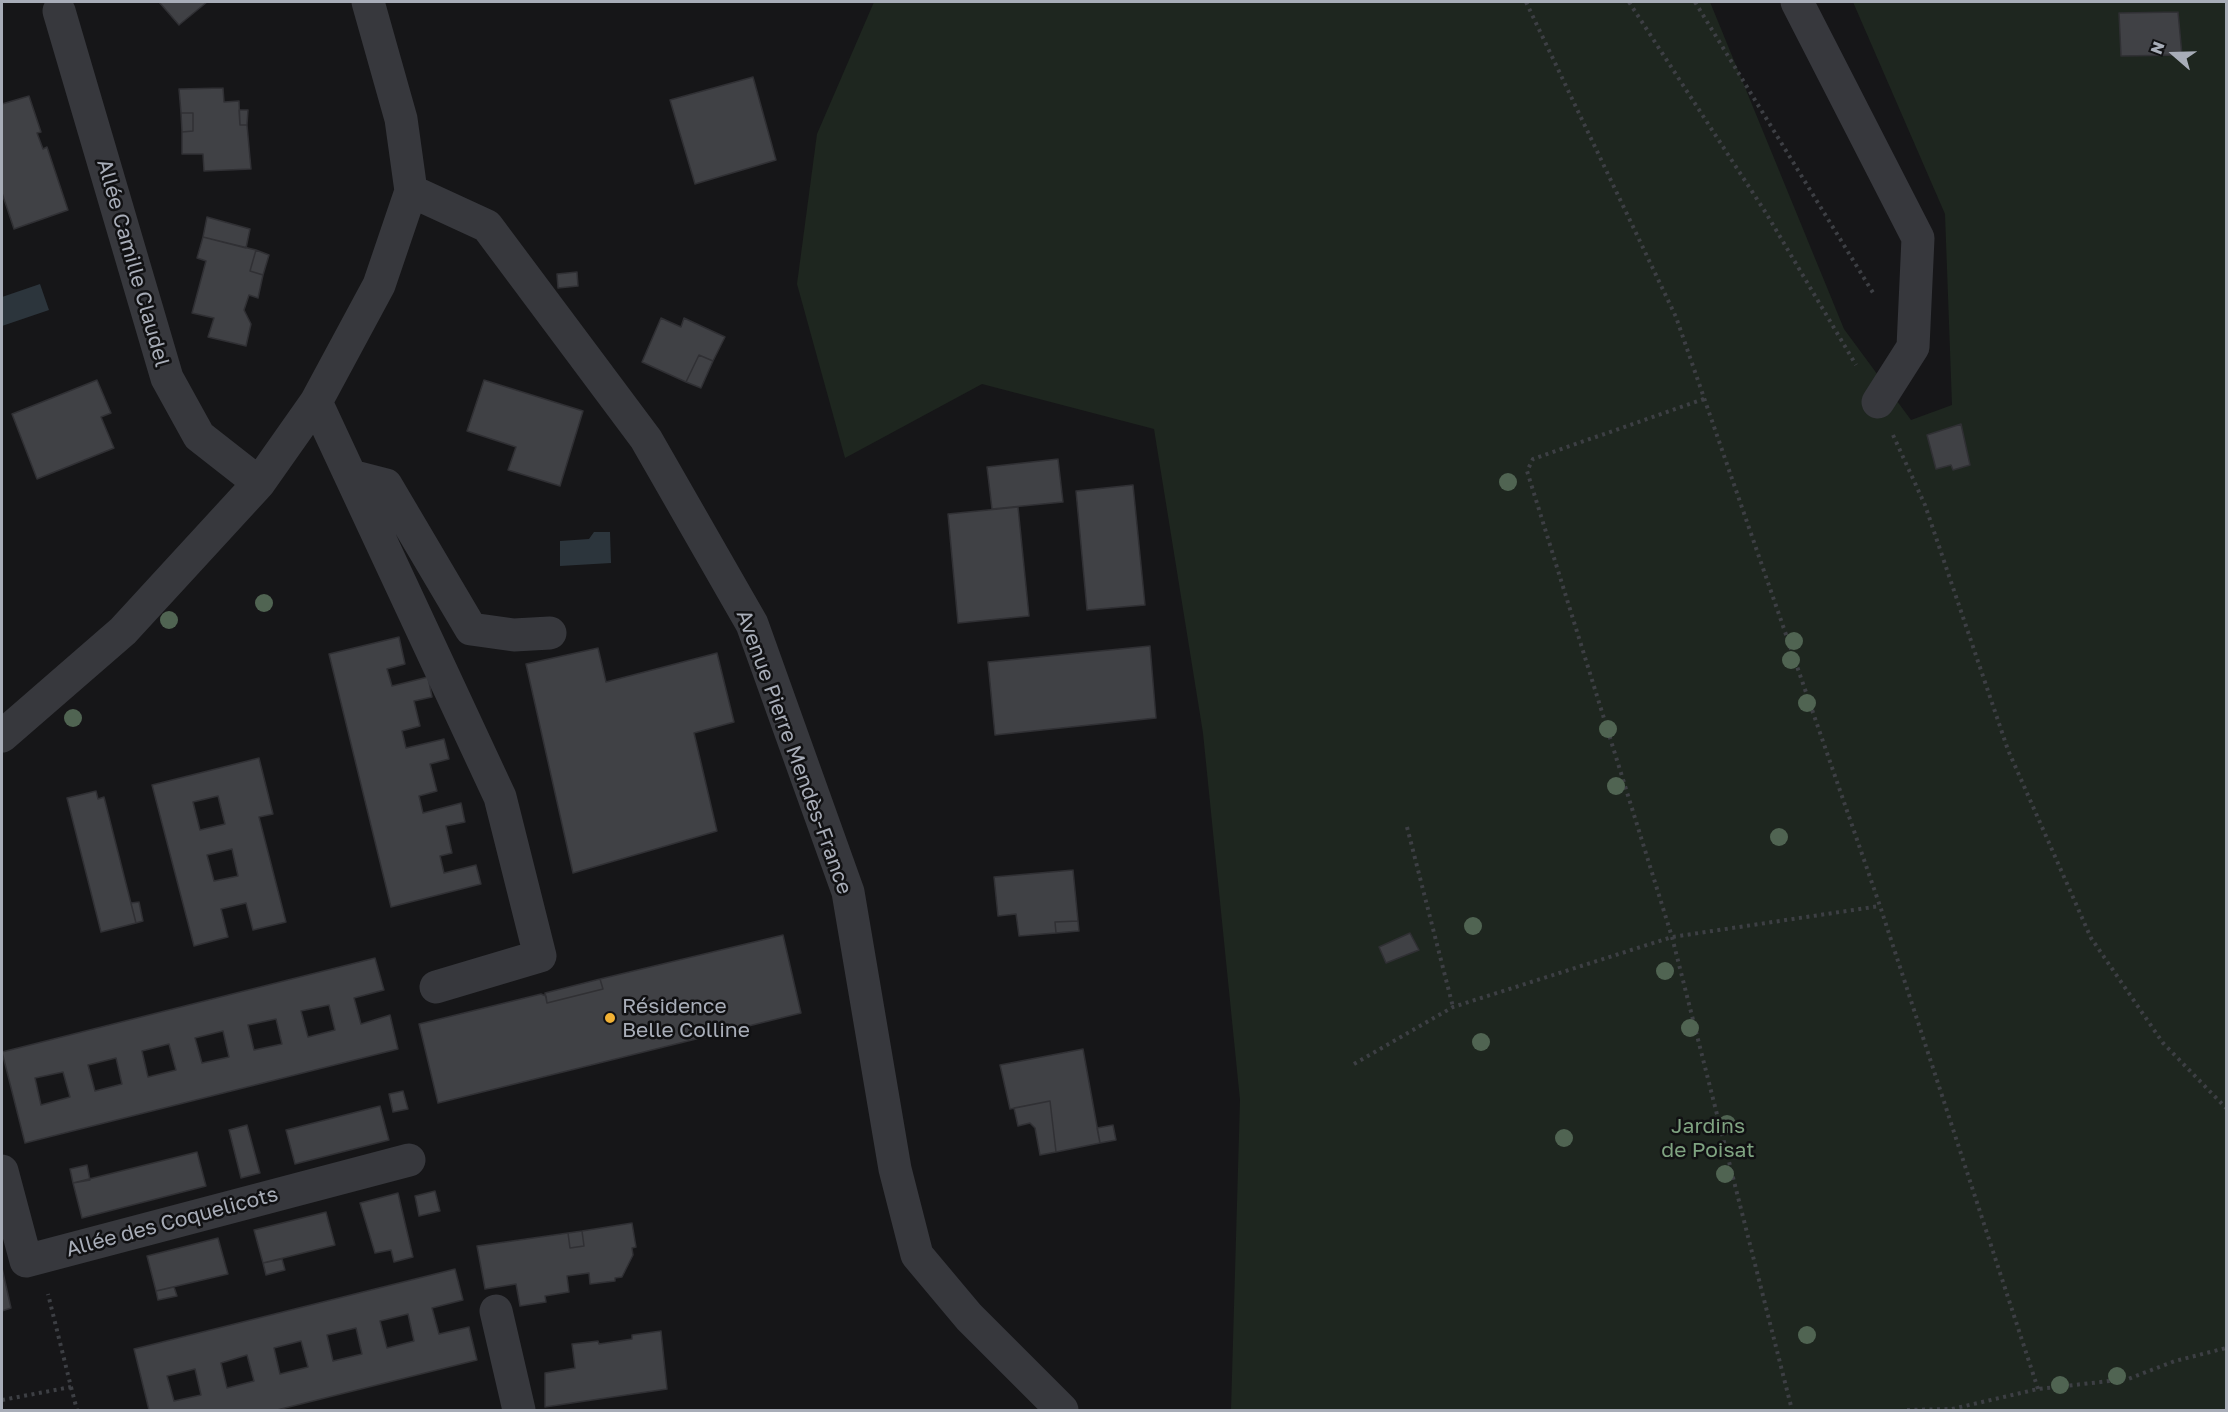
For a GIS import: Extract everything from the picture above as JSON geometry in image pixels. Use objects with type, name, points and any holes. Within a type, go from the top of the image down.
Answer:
[{"type":"street","points":[[2,736],[123,631],[259,483],[316,402],[379,285],[411,191],[401,120],[368,2]]},
{"type":"street","points":[[1797,2],[1918,238],[1913,347],[1878,402]]},
{"type":"street","name":"Allée Camille Claudel","points":[[59,11],[167,378],[199,436],[259,483]]},
{"type":"street","name":"Avenue Pierre Mendès-France","points":[[411,191],[487,226],[646,439],[752,624],[848,892],[895,1169],[917,1255],[969,1317],[1062,1410]]},
{"type":"street","points":[[316,402],[500,797],[540,956],[436,987]]},
{"type":"street","points":[[351,476],[386,485],[471,630],[514,635],[550,633]]},
{"type":"street","name":"Allée des Coquelicots","points":[[2,1171],[26,1261],[408,1160]]},
{"type":"street","points":[[496,1311],[519,1410]]},
{"type":"path","points":[[1526,2],[1676,317],[1880,906],[2038,1389]]},
{"type":"path","points":[[1629,2],[1766,213],[1878,402],[1925,505],[2008,750],[2091,938],[2163,1043],[2226,1108]]},
{"type":"path","points":[[1695,2],[1879,301]]},
{"type":"path","points":[[1704,399],[1533,459],[1527,471],[1672,937],[1792,1410]]},
{"type":"path","points":[[1407,826],[1453,1006]]},
{"type":"path","points":[[1354,1064],[1453,1006],[1672,937],[1880,906]]},
{"type":"path","points":[[46,1255],[45,1282],[77,1410]]},
{"type":"path","points":[[1907,1410],[1952,1409],[2038,1389],[2128,1379],[2175,1361],[2226,1348]]},
{"type":"path","points":[[2,1400],[71,1388]]},
{"type":"green space","name":"Jardins de Poisat","points":[[874,2],[1710,2],[1844,329],[1911,420],[1952,405],[1945,214],[1853,2],[2226,2],[2226,1410],[1231,1410],[1240,1100],[1203,733],[1154,429],[982,384],[845,458],[797,284],[817,134]]},
{"type":"shaded area","points":[[40,284],[49,310],[2,326],[2,297]]},
{"type":"shaded area","points":[[594,532],[610,532],[611,563],[560,566],[560,541],[589,539]]},
{"type":"building","points":[[159,2],[207,2],[179,25]]},
{"type":"building","points":[[2178,12],[2182,55],[2121,56],[2119,13]]},
{"type":"building","points":[[753,77],[776,160],[695,184],[670,100]]},
{"type":"building","points":[[223,88],[224,102],[239,101],[240,125],[247,125],[251,169],[204,171],[203,154],[182,154],[182,132],[193,131],[193,113],[181,113],[179,89]]},
{"type":"building","points":[[29,96],[41,132],[37,133],[43,149],[47,147],[68,210],[14,229],[2,193],[2,104]]},
{"type":"building","points":[[239,110],[248,110],[247,125],[240,125]]},
{"type":"building","points":[[181,113],[193,113],[193,131],[182,132]]},
{"type":"building","points":[[207,217],[250,229],[246,248],[203,237]]},
{"type":"building","points":[[203,237],[256,250],[250,271],[263,275],[258,298],[249,295],[244,310],[251,324],[246,346],[208,337],[214,318],[192,313],[206,261],[197,258]]},
{"type":"building","points":[[256,250],[269,255],[263,275],[250,271]]},
{"type":"building","points":[[577,272],[578,286],[558,288],[557,274]]},
{"type":"building","points":[[661,318],[681,327],[684,318],[725,337],[713,361],[699,355],[686,382],[642,362]]},
{"type":"building","points":[[699,355],[713,361],[701,388],[686,382]]},
{"type":"building","points":[[97,380],[111,413],[101,417],[114,448],[37,479],[12,414]]},
{"type":"building","points":[[484,380],[583,411],[560,486],[508,470],[516,447],[467,431]]},
{"type":"building","points":[[1961,424],[1970,465],[1953,470],[1951,465],[1936,469],[1927,435]]},
{"type":"building","points":[[1058,459],[1063,502],[992,509],[987,467]]},
{"type":"building","points":[[1133,485],[1145,605],[1087,610],[1076,491]]},
{"type":"building","points":[[1018,507],[1029,616],[958,623],[948,514]]},
{"type":"building","points":[[399,637],[405,664],[387,669],[392,686],[428,677],[432,697],[414,701],[420,726],[402,731],[406,748],[444,739],[449,759],[430,764],[437,791],[419,796],[423,813],[461,803],[465,822],[446,826],[452,853],[440,856],[444,873],[476,865],[481,884],[391,907],[329,654]]},
{"type":"building","points":[[1150,646],[1156,718],[995,735],[988,662]]},
{"type":"building","points":[[598,648],[606,682],[717,653],[734,722],[694,733],[717,831],[573,873],[526,664]]},
{"type":"building","points":[[259,758],[273,814],[259,817],[286,922],[253,930],[246,903],[221,909],[228,937],[194,946],[152,785]],"holes":[[[218,796],[225,824],[200,830],[193,802]],[[232,849],[238,876],[214,881],[207,855]]]},
{"type":"building","points":[[96,791],[98,799],[104,797],[136,923],[101,932],[67,798]]},
{"type":"building","points":[[1073,870],[1078,921],[1055,922],[1056,933],[1019,936],[1016,914],[998,916],[994,877]]},
{"type":"building","points":[[139,902],[143,921],[136,923],[131,903]]},
{"type":"building","points":[[1078,921],[1079,931],[1056,933],[1055,922]]},
{"type":"building","points":[[1410,933],[1419,950],[1386,963],[1379,947]]},
{"type":"building","name":"Résidence Belle Colline","points":[[783,935],[801,1013],[438,1103],[419,1024],[541,994],[546,996],[547,1003],[603,989],[600,979]]},
{"type":"building","points":[[375,958],[384,990],[354,998],[361,1024],[390,1015],[398,1049],[25,1143],[2,1052]],"holes":[[[329,1005],[335,1030],[308,1037],[301,1011]],[[276,1019],[282,1044],[254,1050],[248,1025]],[[223,1031],[229,1057],[202,1063],[195,1038]],[[169,1044],[176,1070],[148,1077],[142,1051]],[[116,1058],[122,1084],[95,1091],[88,1065]],[[63,1072],[70,1097],[41,1105],[35,1078]]]},
{"type":"building","points":[[600,979],[603,989],[547,1003],[545,993]]},
{"type":"building","points":[[1083,1049],[1100,1143],[1056,1152],[1050,1101],[1010,1109],[1000,1065]]},
{"type":"building","points":[[403,1091],[408,1109],[393,1112],[389,1094]]},
{"type":"building","points":[[1050,1101],[1056,1152],[1040,1155],[1035,1128],[1030,1123],[1018,1126],[1014,1108]]},
{"type":"building","points":[[380,1106],[389,1140],[295,1164],[286,1130]]},
{"type":"building","points":[[247,1125],[260,1173],[241,1178],[229,1130]]},
{"type":"building","points":[[1113,1125],[1116,1140],[1100,1143],[1097,1128]]},
{"type":"building","points":[[197,1152],[206,1186],[82,1218],[73,1183]]},
{"type":"building","points":[[87,1165],[90,1180],[73,1183],[70,1169]]},
{"type":"building","points":[[435,1191],[440,1211],[419,1216],[415,1196]]},
{"type":"building","points":[[398,1193],[413,1257],[394,1262],[391,1250],[375,1253],[360,1203]]},
{"type":"building","points":[[326,1212],[335,1245],[263,1263],[254,1230]]},
{"type":"building","points":[[632,1223],[636,1247],[632,1248],[633,1255],[622,1277],[615,1278],[615,1281],[590,1284],[589,1273],[567,1276],[569,1292],[545,1296],[546,1302],[520,1306],[516,1284],[485,1289],[477,1246],[568,1233],[570,1248],[584,1246],[582,1231]]},
{"type":"building","points":[[582,1231],[584,1246],[570,1248],[568,1233]]},
{"type":"building","points":[[218,1238],[228,1274],[156,1291],[147,1256]]},
{"type":"building","points":[[282,1259],[285,1270],[266,1275],[263,1263]]},
{"type":"building","points":[[2,1268],[11,1308],[2,1311]]},
{"type":"building","points":[[455,1269],[463,1300],[432,1308],[439,1334],[469,1327],[477,1360],[277,1410],[149,1410],[134,1349]],"holes":[[[408,1314],[414,1341],[387,1348],[380,1321]],[[356,1328],[362,1354],[333,1361],[327,1335]],[[301,1341],[308,1367],[280,1374],[274,1348]],[[247,1355],[254,1381],[227,1388],[221,1363]],[[195,1369],[201,1395],[174,1401],[167,1376]]]},
{"type":"building","points":[[174,1287],[177,1296],[158,1300],[156,1291]]},
{"type":"building","points":[[661,1331],[667,1389],[545,1407],[545,1373],[575,1368],[572,1344],[598,1341],[599,1344],[632,1339],[632,1335]]},
{"type":"place","name":"Résidence Belle Colline","points":[[610,1018]]}]
